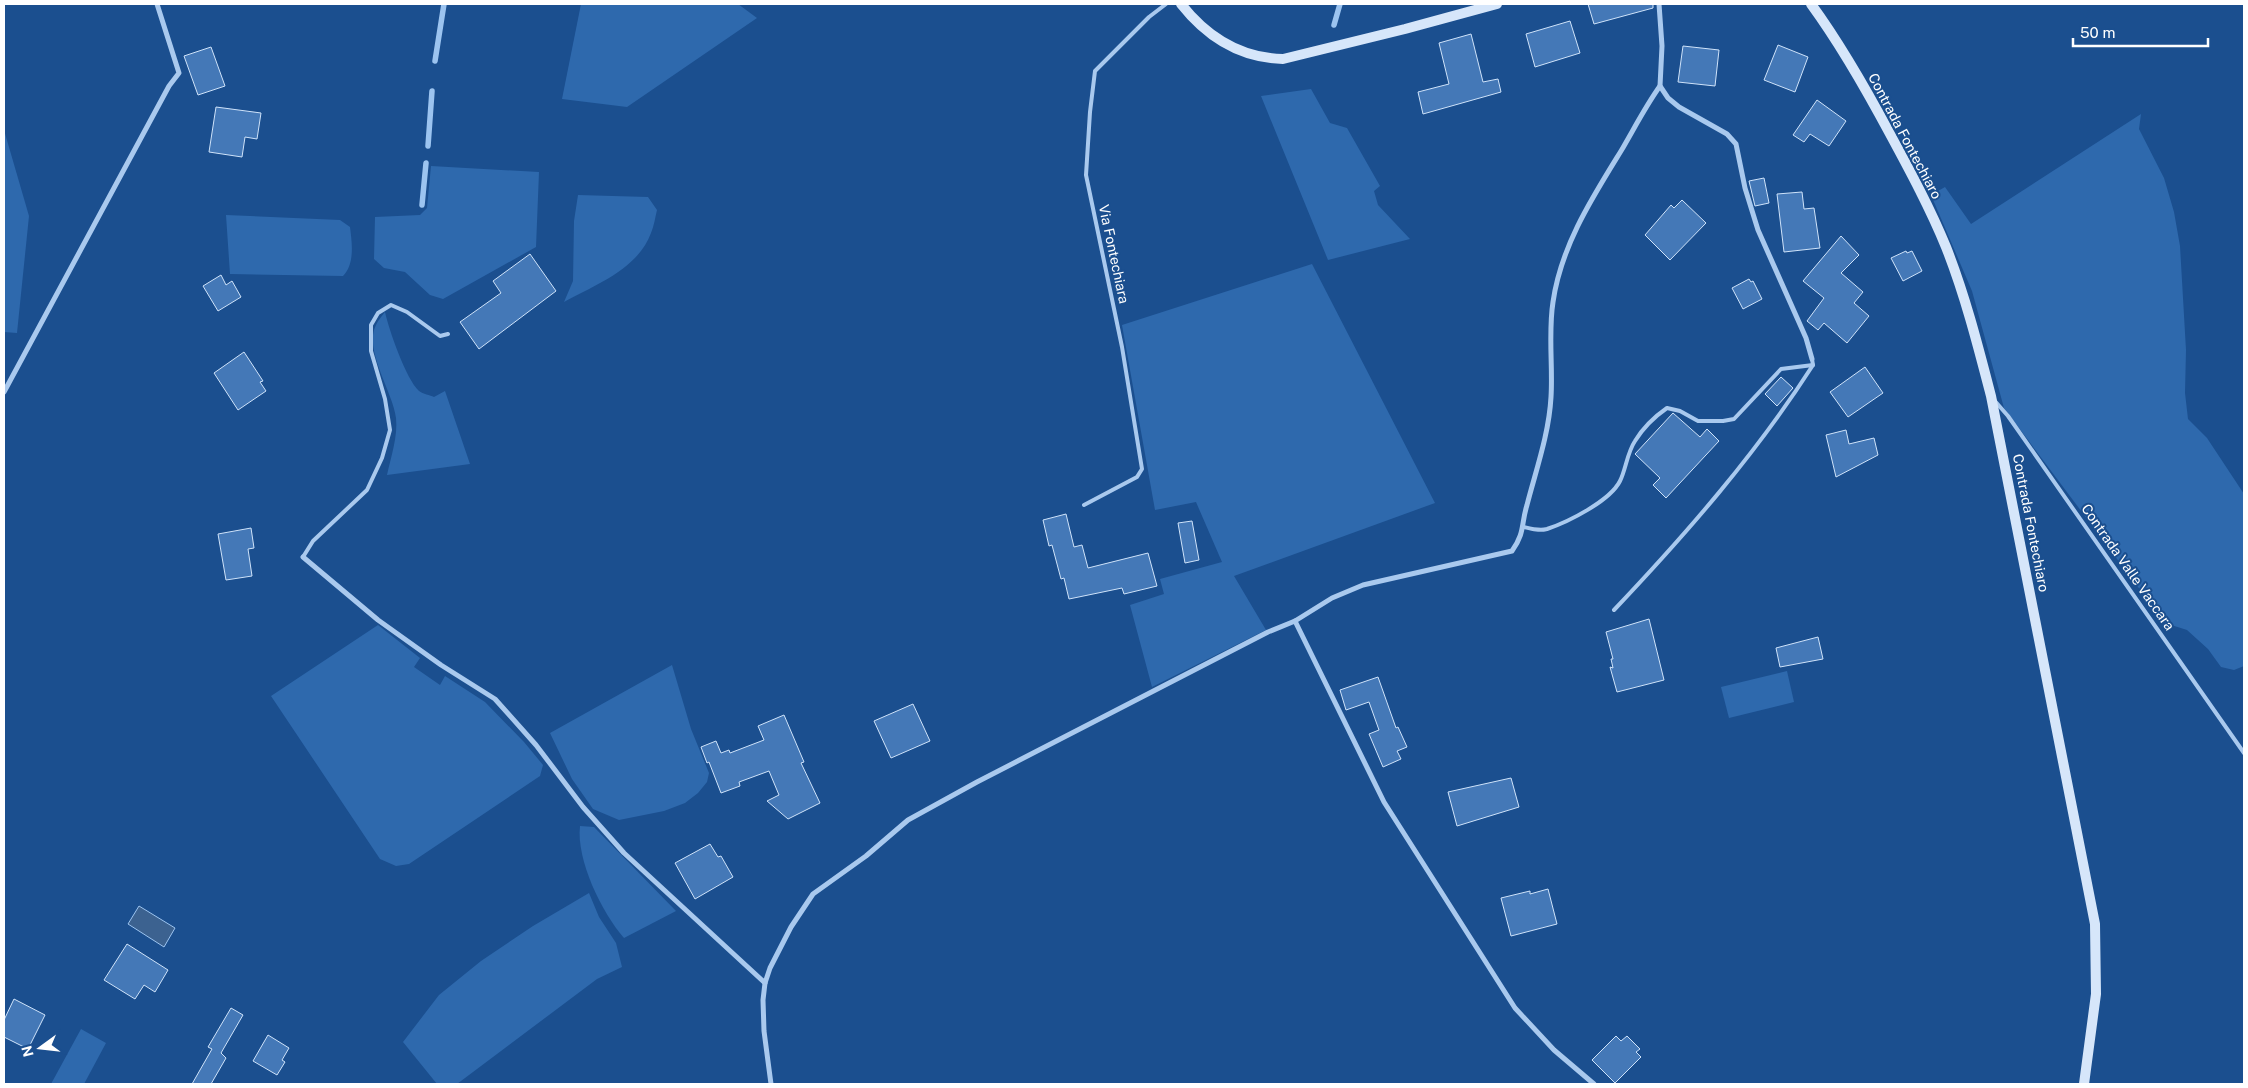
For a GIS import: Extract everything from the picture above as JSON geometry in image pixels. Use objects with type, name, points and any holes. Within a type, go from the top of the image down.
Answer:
[{"type":"main road","points":[[1181,4],[1196,22],[1223,43],[1239,51],[1266,58],[1283,58],[1405,29],[1497,4]]},
{"type":"main road","name":"Contrada Fontechiaro","points":[[1811,4],[1829,28],[1867,91],[1923,197],[1946,247],[1969,314],[1991,396],[2095,924],[2096,994],[2084,1084]]},
{"type":"street","points":[[4,392],[169,86],[179,73],[157,4]]},
{"type":"street","points":[[771,1084],[764,1031],[763,1000],[765,983],[770,968],[791,927],[813,894],[866,856],[908,820],[977,782],[1250,641],[1295,622],[1332,598],[1363,585],[1512,551],[1524,527],[1525,511],[1542,451],[1551,399],[1552,303],[1563,262],[1581,218],[1644,107],[1660,86],[1662,46],[1659,4]]},
{"type":"street","points":[[1660,86],[1679,107],[1727,134],[1736,144],[1745,188],[1758,230],[1806,338],[1812,362]]},
{"type":"street","points":[[303,557],[378,620],[441,665],[495,699],[536,746],[583,807],[624,853],[765,983]]},
{"type":"street","points":[[1295,622],[1384,802],[1515,1008],[1554,1050],[1594,1084]]},
{"type":"lane","name":"Via Fontechiara","points":[[1084,505],[1137,477],[1142,469],[1122,347],[1086,175],[1095,71],[1149,16],[1166,4]]},
{"type":"lane","points":[[303,557],[313,541],[367,490],[382,458],[390,430],[385,399],[370,351],[371,325],[378,313],[391,305],[407,312],[440,336],[448,334]]},
{"type":"lane","points":[[1524,527],[1536,530],[1546,529],[1574,517],[1604,499],[1620,482],[1634,442],[1652,419],[1666,408],[1680,411],[1698,421],[1734,419],[1781,369],[1812,362]]},
{"type":"lane","points":[[1614,610],[1683,536],[1782,413],[1812,362]]},
{"type":"lane","name":"Contrada Valle Vaccara","points":[[1991,396],[2008,416],[2244,753]]},
{"type":"shaded area","points":[[581,4],[738,4],[757,18],[627,107],[562,99]]},
{"type":"shaded area","points":[[1311,89],[1330,123],[1347,128],[1380,186],[1374,191],[1378,205],[1410,239],[1328,260],[1261,96]]},
{"type":"shaded area","points":[[2141,114],[2139,129],[2164,178],[2174,212],[2180,246],[2186,350],[2185,393],[2188,419],[2207,438],[2244,494],[2244,666],[2234,670],[2221,667],[2208,649],[2187,630],[2165,623],[2004,408],[1972,291],[1931,195],[1945,187],[1971,224]]},
{"type":"shaded area","points":[[4,130],[29,216],[17,333],[4,332]]},
{"type":"shaded area","points":[[431,166],[539,172],[536,247],[443,299],[430,295],[405,272],[384,268],[374,259],[375,217],[420,215],[427,208]]},
{"type":"shaded area","points":[[578,195],[648,197],[657,210],[651,233],[645,246],[636,257],[614,275],[564,302],[573,281],[574,221]]},
{"type":"shaded area","points":[[226,215],[340,220],[350,227],[352,253],[347,271],[343,276],[230,274]]},
{"type":"shaded area","points":[[1312,264],[1435,503],[1234,576],[1266,630],[1152,687],[1130,605],[1164,594],[1160,579],[1222,562],[1196,502],[1155,510],[1122,325]]},
{"type":"shaded area","points":[[385,312],[399,354],[414,385],[419,391],[434,397],[445,391],[470,464],[387,475],[395,439],[396,418],[373,346],[373,335],[377,323]]},
{"type":"shaded area","points":[[378,625],[420,658],[414,667],[440,685],[445,676],[485,702],[524,742],[543,765],[540,776],[409,864],[396,866],[380,859],[271,696]]},
{"type":"shaded area","points":[[672,665],[691,729],[709,773],[707,782],[698,793],[685,803],[664,811],[619,820],[593,809],[572,779],[550,733]]},
{"type":"shaded area","points":[[1787,671],[1794,702],[1729,718],[1721,687]]},
{"type":"shaded area","points":[[580,826],[594,827],[676,911],[624,938],[599,901],[586,870],[580,840]]},
{"type":"shaded area","points":[[589,893],[599,917],[616,943],[622,967],[597,979],[457,1084],[437,1084],[403,1042],[439,995],[481,961],[533,926]]},
{"type":"shaded area","points":[[139,906],[175,928],[164,947],[128,924]]},
{"type":"shaded area","points":[[81,1029],[106,1043],[84,1084],[51,1084]]},
{"type":"building","points":[[1588,4],[1653,4],[1653,8],[1594,24]]},
{"type":"building","points":[[1570,21],[1580,53],[1535,67],[1526,34]]},
{"type":"building","points":[[1471,34],[1483,82],[1498,79],[1501,92],[1423,114],[1418,92],[1449,84],[1439,43]]},
{"type":"building","points":[[1778,45],[1808,57],[1795,92],[1764,80]]},
{"type":"building","points":[[1683,46],[1719,50],[1715,86],[1678,82]]},
{"type":"building","points":[[211,47],[225,86],[198,95],[184,56]]},
{"type":"building","points":[[1817,100],[1846,121],[1829,146],[1810,134],[1804,142],[1793,135]]},
{"type":"building","points":[[216,107],[261,113],[257,139],[245,137],[242,157],[209,152]]},
{"type":"building","points":[[1764,178],[1769,203],[1755,206],[1749,181]]},
{"type":"building","points":[[1802,192],[1804,209],[1814,208],[1820,248],[1784,252],[1777,194]]},
{"type":"building","points":[[1682,200],[1706,223],[1670,260],[1645,235],[1671,205],[1674,208]]},
{"type":"building","points":[[1841,236],[1859,255],[1841,273],[1863,292],[1854,303],[1869,316],[1847,343],[1824,323],[1818,330],[1807,321],[1824,298],[1803,281]]},
{"type":"building","points":[[1906,251],[1907,253],[1912,251],[1922,271],[1903,281],[1891,258]]},
{"type":"building","points":[[530,254],[556,291],[479,349],[460,322],[501,293],[493,281]]},
{"type":"building","points":[[221,275],[226,285],[232,281],[241,297],[218,311],[203,286]]},
{"type":"building","points":[[1749,279],[1751,282],[1753,281],[1762,299],[1743,309],[1732,288]]},
{"type":"building","points":[[244,352],[263,381],[260,382],[266,391],[238,410],[214,373]]},
{"type":"building","points":[[1865,367],[1883,393],[1848,417],[1830,392]]},
{"type":"building","points":[[1781,377],[1793,388],[1777,406],[1765,394]]},
{"type":"building","points":[[1673,413],[1700,437],[1707,429],[1719,441],[1666,498],[1653,485],[1660,478],[1635,454]]},
{"type":"building","points":[[1846,430],[1849,444],[1874,438],[1878,455],[1836,477],[1826,435]]},
{"type":"building","points":[[1066,514],[1074,547],[1082,545],[1088,568],[1148,553],[1157,586],[1124,594],[1122,588],[1069,599],[1064,578],[1061,579],[1052,545],[1049,546],[1043,520]]},
{"type":"building","points":[[1192,521],[1199,560],[1185,563],[1178,523]]},
{"type":"building","points":[[251,528],[254,548],[248,549],[252,576],[226,580],[218,534]]},
{"type":"building","points":[[1649,619],[1664,680],[1617,692],[1610,667],[1613,668],[1611,659],[1613,659],[1606,632]]},
{"type":"building","points":[[1818,637],[1823,659],[1780,667],[1776,648]]},
{"type":"building","points":[[1378,677],[1396,728],[1398,727],[1407,747],[1397,751],[1401,759],[1383,767],[1369,734],[1379,730],[1369,702],[1346,710],[1340,690]]},
{"type":"building","points":[[913,704],[930,741],[891,758],[874,721]]},
{"type":"building","points":[[784,715],[804,762],[801,763],[820,803],[788,819],[767,801],[779,795],[769,771],[739,782],[740,786],[721,793],[701,747],[716,741],[721,753],[729,750],[730,753],[764,740],[758,726]]},
{"type":"building","points":[[1511,778],[1519,807],[1457,826],[1448,792]]},
{"type":"building","points":[[710,844],[718,857],[721,856],[733,877],[695,899],[675,863]]},
{"type":"building","points":[[1548,889],[1557,924],[1511,936],[1501,898],[1530,891],[1530,894]]},
{"type":"building","points":[[127,944],[168,970],[155,992],[144,985],[135,999],[104,980]]},
{"type":"building","points":[[14,999],[45,1015],[28,1049],[4,1037],[4,1020]]},
{"type":"building","points":[[231,1008],[243,1015],[221,1053],[226,1058],[211,1084],[192,1084],[212,1049],[208,1047]]},
{"type":"building","points":[[268,1035],[289,1048],[282,1060],[285,1062],[277,1075],[253,1061]]},
{"type":"building","points":[[1616,1036],[1621,1041],[1627,1036],[1640,1049],[1636,1052],[1641,1057],[1615,1083],[1592,1060]]},
{"type":"waterway","points":[[435,61],[444,4]]},
{"type":"waterway","points":[[1334,25],[1340,4]]},
{"type":"waterway","points":[[428,146],[432,91]]},
{"type":"waterway","points":[[422,205],[426,163]]}]
